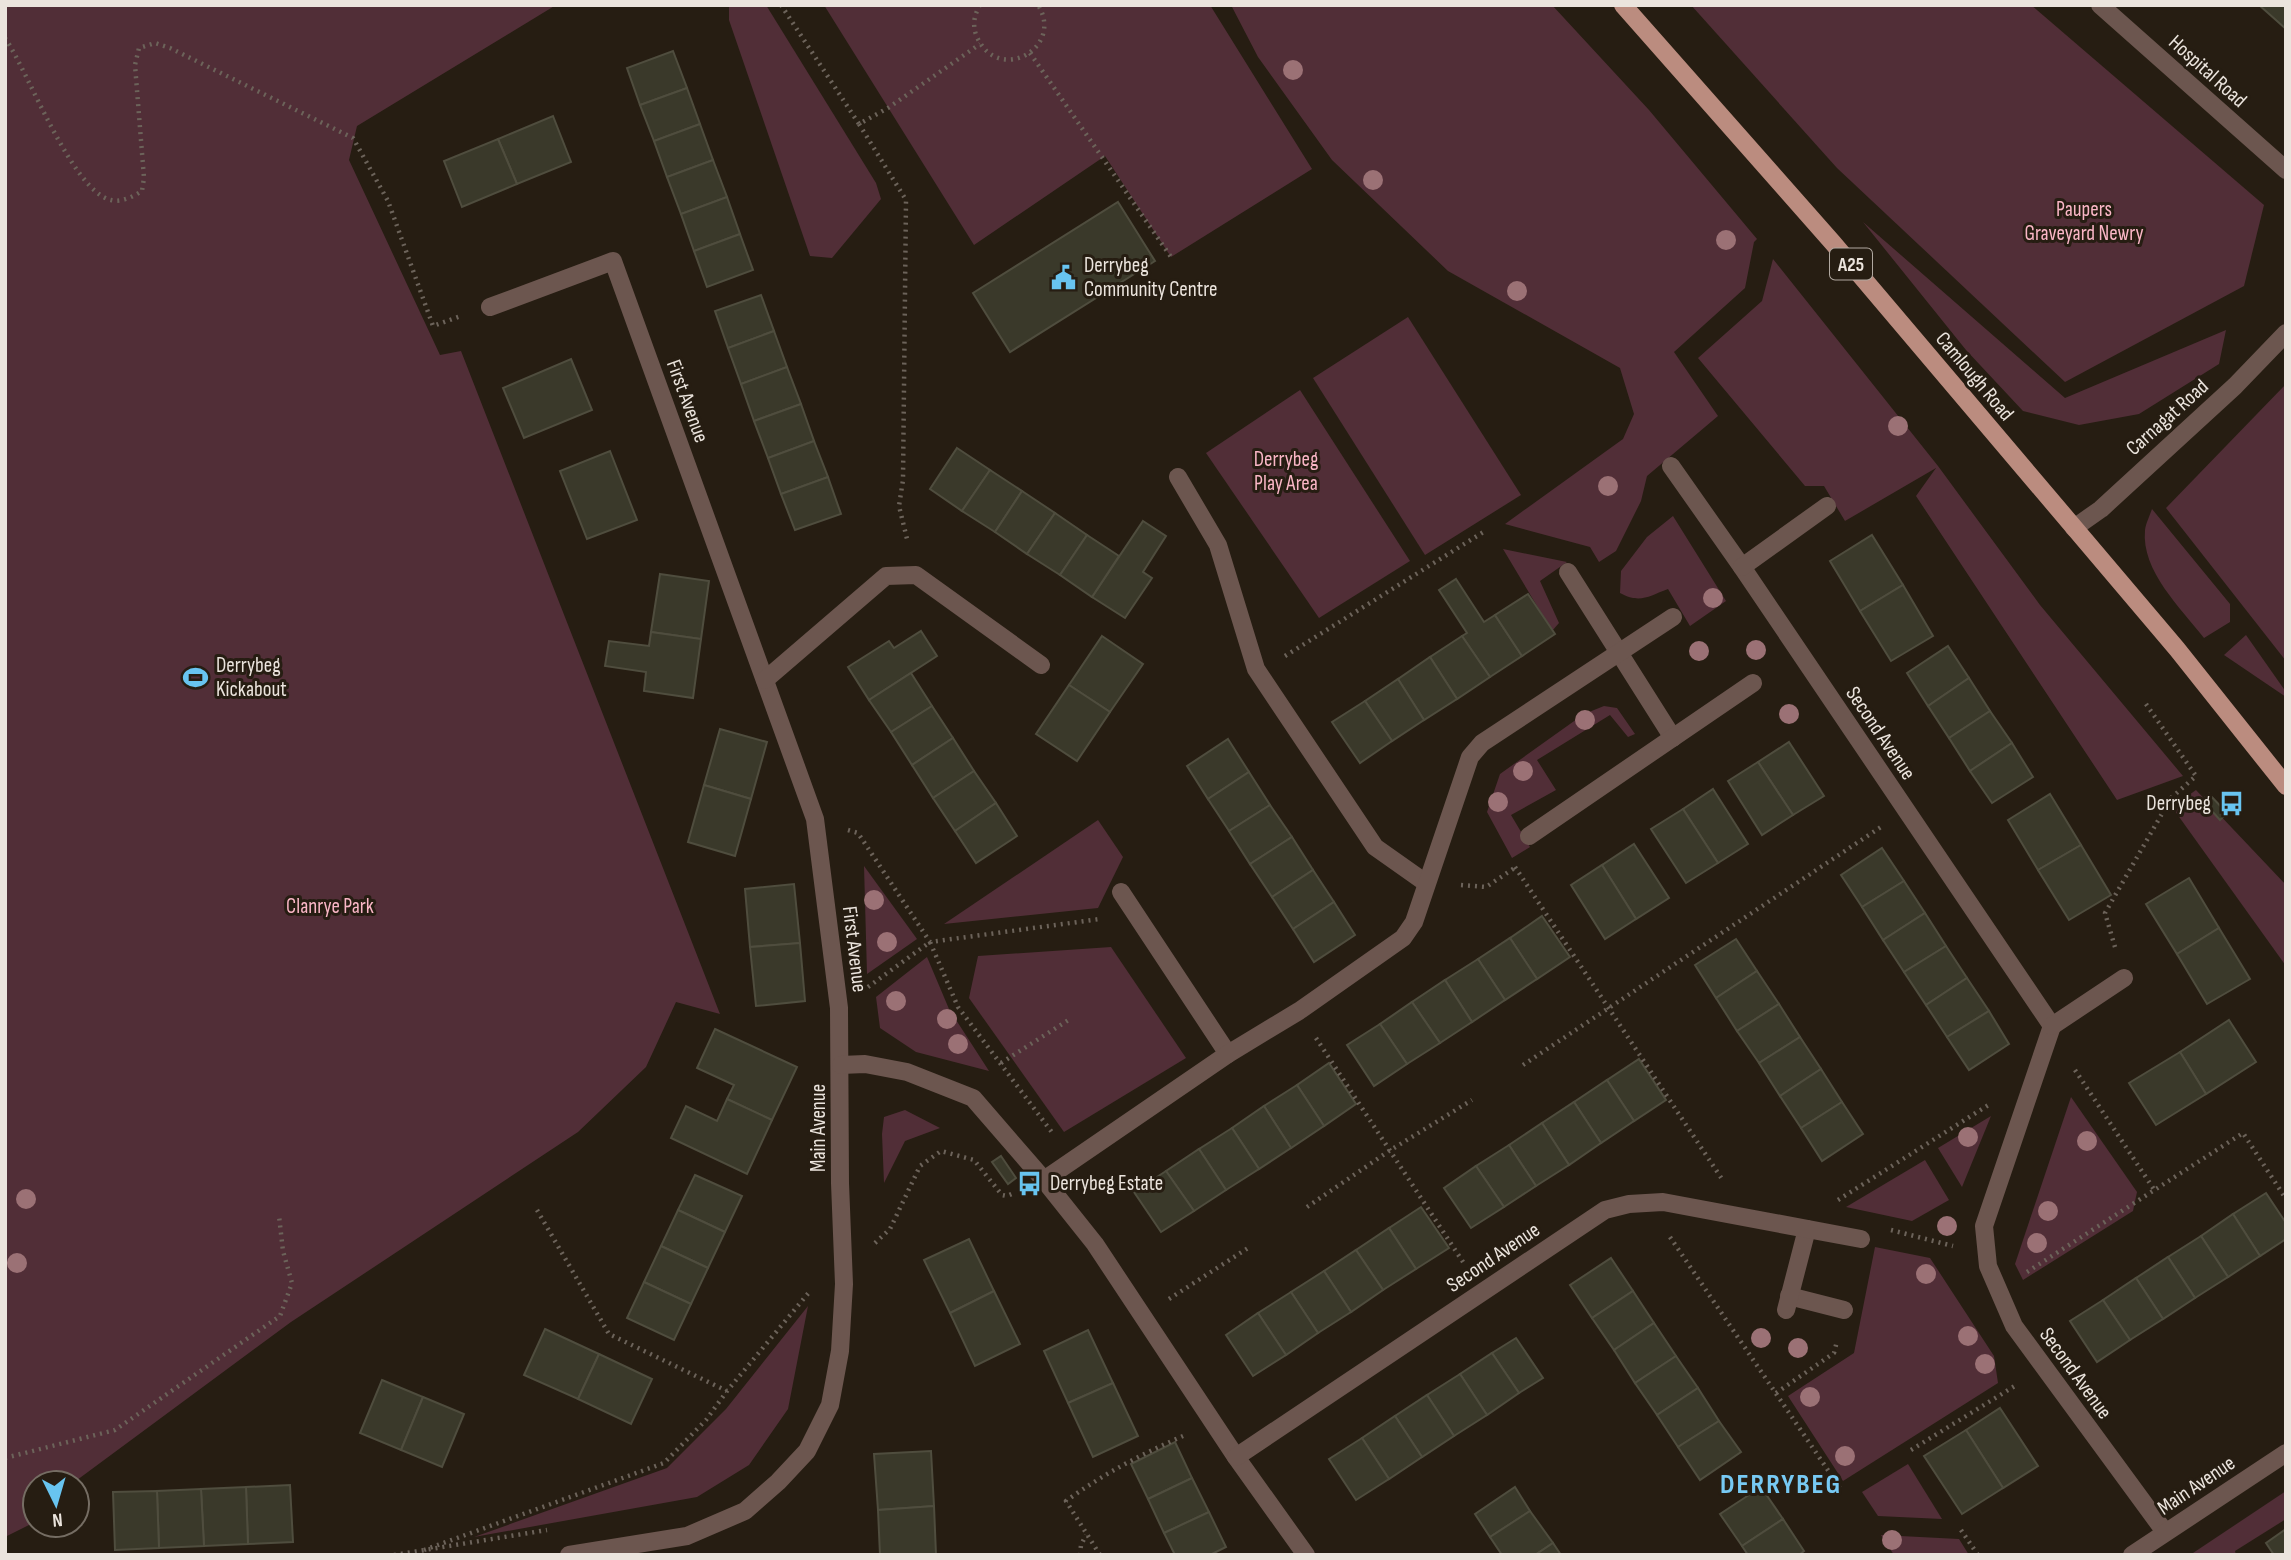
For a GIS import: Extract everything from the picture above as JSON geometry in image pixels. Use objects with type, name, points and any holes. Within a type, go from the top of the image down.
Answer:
[{"type":"main road","name":"Camlough Road","points":[[1623,5],[1833,243],[2211,689],[2285,785]]},
{"type":"street","name":"Hospital Road","points":[[2100,5],[2286,170]]},
{"type":"street","name":"First Avenue","points":[[490,307],[613,261],[815,819],[839,1008],[841,1065]]},
{"type":"street","name":"Carnagat Road","points":[[2074,528],[2101,509],[2235,386],[2286,333]]},
{"type":"street","name":"Second Avenue","points":[[1671,466],[2052,1026],[1984,1226],[1988,1266],[2014,1326],[2165,1532]]},
{"type":"street","points":[[1178,477],[1218,545],[1256,669],[1375,847],[1426,883]]},
{"type":"street","points":[[1742,568],[1827,506]]},
{"type":"street","points":[[1567,572],[1673,738]]},
{"type":"street","points":[[765,680],[886,576],[916,575],[1041,666]]},
{"type":"street","points":[[1044,1180],[1228,1054],[1299,1011],[1403,938],[1414,922],[1470,757],[1482,743],[1673,617]]},
{"type":"street","points":[[1529,836],[1753,684]]},
{"type":"street","points":[[1121,892],[1228,1054]]},
{"type":"street","points":[[2052,1026],[2124,978]]},
{"type":"street","name":"Main Avenue","points":[[569,1555],[687,1535],[745,1510],[778,1482],[807,1451],[830,1405],[840,1351],[844,1263],[841,1065],[866,1064],[907,1072],[973,1098],[1095,1244],[1236,1457],[1306,1555]]},
{"type":"street","name":"Second Avenue","points":[[1236,1457],[1605,1210],[1629,1204],[1662,1202],[1861,1239]]},
{"type":"street","points":[[1807,1230],[1787,1303],[1844,1310]]},
{"type":"street","name":"Main Avenue","points":[[2132,1555],[2286,1452]]},
{"type":"path","points":[[781,5],[906,200],[903,480],[899,506],[916,575]]},
{"type":"path","points":[[981,5],[974,20],[980,44],[996,58],[1007,60],[1019,59],[1030,53],[1043,35],[1044,23],[1039,5]]},
{"type":"path","points":[[5,38],[73,165],[97,194],[114,201],[130,198],[142,191],[144,178],[135,65],[139,48],[155,43],[353,138],[388,201],[433,326],[490,307]]},
{"type":"path","points":[[859,124],[888,108],[980,44]]},
{"type":"path","points":[[1030,53],[1171,257]]},
{"type":"path","points":[[1279,660],[1485,531]]},
{"type":"path","points":[[2124,978],[2105,913],[2171,798],[2196,776],[2146,704]]},
{"type":"path","points":[[1523,1065],[1906,811]]},
{"type":"path","points":[[815,819],[858,833],[930,942],[958,1007],[1072,1159]]},
{"type":"path","points":[[1426,883],[1486,887],[1539,851],[1529,836]]},
{"type":"path","points":[[1515,867],[1724,1182],[1715,1210]]},
{"type":"path","points":[[839,1008],[930,942],[1136,914]]},
{"type":"path","points":[[1001,1063],[1070,1019]]},
{"type":"path","points":[[1309,1028],[1471,1274]]},
{"type":"path","points":[[2074,1070],[2155,1191]]},
{"type":"path","points":[[1807,1230],[1827,1207],[2033,1077]]},
{"type":"path","points":[[1307,1207],[1389,1151],[1472,1100]]},
{"type":"path","points":[[2017,1278],[2243,1133],[2286,1199]]},
{"type":"path","points":[[874,1244],[890,1229],[920,1166],[941,1151],[974,1160],[1002,1195],[1007,1196],[1021,1190]]},
{"type":"path","points":[[537,1210],[609,1334],[727,1391]]},
{"type":"path","points":[[5,1458],[115,1430],[280,1316],[292,1283],[283,1251],[279,1216]]},
{"type":"path","points":[[1664,1229],[1842,1491]]},
{"type":"path","points":[[1169,1299],[1248,1248]]},
{"type":"path","points":[[424,1550],[664,1462],[706,1420],[819,1280]]},
{"type":"path","points":[[1911,1450],[2045,1368]]},
{"type":"path","points":[[1100,1555],[1066,1501],[1093,1481],[1144,1453],[1191,1433]]},
{"type":"path","points":[[394,1555],[557,1528]]},
{"type":"path","points":[[1961,1530],[1978,1555]]},
{"type":"path","points":[[1080,1555],[1086,1534]]},
{"type":"green space","name":"Clanrye Park","points":[[5,5],[556,5],[357,126],[349,160],[440,355],[461,351],[720,1014],[676,1002],[646,1067],[578,1132],[291,1322],[91,1470],[21,1469],[21,1529],[5,1537]]},
{"type":"green space","points":[[729,5],[766,5],[876,183],[881,199],[832,258],[810,256],[729,20]]},
{"type":"green space","points":[[824,5],[1210,5],[1312,169],[1171,257],[1105,156],[974,245]]},
{"type":"green space","points":[[1231,5],[1552,5],[1649,110],[1757,239],[1754,242],[1745,288],[1674,352],[1718,416],[1647,476],[1641,501],[1616,551],[1599,562],[1590,547],[1505,524],[1623,439],[1634,414],[1620,368],[1448,271],[1332,160],[1258,57]]},
{"type":"green space","name":"Paupers Graveyard Newry","points":[[1691,5],[2031,5],[2264,205],[2244,286],[2065,382],[1837,168]]},
{"type":"green space","points":[[1863,222],[2065,398],[2226,330],[2219,364],[2139,414],[2079,425],[2023,411],[1966,350]]},
{"type":"green space","points":[[1773,259],[1938,466],[2040,605],[2183,776],[2117,800],[1916,496],[1936,468],[1845,521],[1824,486],[1805,486],[1698,358],[1762,301]]},
{"type":"green space","points":[[1408,317],[1521,495],[1425,555],[1313,378]]},
{"type":"green space","points":[[2286,384],[2286,661],[2166,508]]},
{"type":"green space","name":"Derrybeg Play Area","points":[[1300,390],[1410,561],[1319,618],[1206,453]]},
{"type":"green space","points":[[2152,509],[2230,604],[2230,622],[2204,638],[2164,588],[2149,560],[2145,530]]},
{"type":"green space","points":[[1673,516],[1726,601],[1690,626],[1668,589],[1639,598],[1620,593],[1621,571],[1647,537]]},
{"type":"green space","points":[[1503,549],[1567,562],[1540,581],[1559,623],[1552,631]]},
{"type":"green space","points":[[2246,635],[2286,692],[2286,697],[2224,655]]},
{"type":"green space","points":[[1604,706],[1617,708],[1635,734],[1628,737],[1610,715],[1537,760],[1556,790],[1511,815],[1530,847],[1512,858],[1487,812],[1500,774],[1584,714]]},
{"type":"green space","points":[[2196,790],[2286,885],[2286,966],[2172,807]]},
{"type":"green space","points":[[1098,820],[1123,857],[1098,908],[944,924]]},
{"type":"green space","points":[[864,866],[917,939],[867,974]]},
{"type":"green space","points":[[1111,947],[1186,1058],[1064,1132],[969,998],[978,956]]},
{"type":"green space","points":[[927,957],[949,1009],[989,1071],[916,1052],[880,1028],[876,997]]},
{"type":"green space","points":[[2071,1097],[2137,1192],[2133,1211],[2023,1280],[2015,1264]]},
{"type":"green space","points":[[905,1110],[940,1128],[905,1141],[884,1183],[884,1117]]},
{"type":"green space","points":[[1991,1116],[1962,1187],[1938,1148]]},
{"type":"green space","points":[[1925,1160],[1949,1200],[1912,1221],[1846,1207]]},
{"type":"green space","points":[[1875,1247],[1930,1258],[1994,1356],[1998,1383],[1843,1481],[1788,1396],[1854,1353]]},
{"type":"green space","points":[[808,1306],[788,1409],[749,1465],[697,1497],[474,1537],[667,1468],[726,1409]]},
{"type":"green space","points":[[1908,1464],[1942,1519],[1878,1516],[1862,1492]]},
{"type":"green space","points":[[2286,1491],[2286,1519],[2235,1551],[2236,1555],[2190,1555]]},
{"type":"green space","points":[[1881,1535],[1959,1539],[1969,1555],[1894,1555]]},
{"type":"building","points":[[2259,5],[2286,5],[2286,29]]},
{"type":"building","points":[[673,51],[687,88],[640,105],[627,68]]},
{"type":"building","points":[[687,88],[700,124],[654,141],[640,105]]},
{"type":"building","points":[[553,116],[571,162],[517,184],[498,139]]},
{"type":"building","points":[[700,124],[713,160],[667,177],[654,141]]},
{"type":"building","points":[[498,139],[517,184],[462,207],[444,161]]},
{"type":"building","points":[[713,160],[727,197],[681,214],[667,177]]},
{"type":"building","points":[[727,197],[740,234],[694,251],[681,214]]},
{"type":"building","name":"Derrybeg Community Centre","points":[[1118,202],[1155,261],[1010,352],[973,293]]},
{"type":"building","points":[[740,234],[753,270],[707,287],[694,251]]},
{"type":"building","points":[[761,295],[774,331],[728,348],[715,311]]},
{"type":"building","points":[[774,331],[787,367],[741,384],[728,348]]},
{"type":"building","points":[[571,359],[592,410],[524,438],[503,388]]},
{"type":"building","points":[[787,367],[801,404],[754,421],[741,384]]},
{"type":"building","points":[[801,404],[814,441],[768,458],[754,421]]},
{"type":"building","points":[[814,441],[828,477],[781,494],[768,458]]},
{"type":"building","points":[[957,448],[990,470],[962,511],[930,489]]},
{"type":"building","points":[[610,451],[637,520],[587,539],[560,471]]},
{"type":"building","points":[[990,470],[1022,491],[995,532],[962,511]]},
{"type":"building","points":[[828,477],[841,514],[795,530],[781,494]]},
{"type":"building","points":[[1022,491],[1055,513],[1027,554],[995,532]]},
{"type":"building","points":[[1055,513],[1087,535],[1060,575],[1027,554]]},
{"type":"building","points":[[1143,521],[1166,536],[1143,572],[1152,578],[1125,618],[1092,597]]},
{"type":"building","points":[[1087,535],[1119,556],[1092,597],[1060,575]]},
{"type":"building","points":[[1872,535],[1903,585],[1860,611],[1830,561]]},
{"type":"building","points":[[660,574],[709,581],[701,639],[651,632]]},
{"type":"building","points":[[1456,579],[1484,622],[1495,615],[1522,656],[1490,677],[1462,636],[1467,633],[1439,590]]},
{"type":"building","points":[[1903,585],[1933,636],[1891,661],[1860,611]]},
{"type":"building","points":[[1528,594],[1555,634],[1522,656],[1495,615]]},
{"type":"building","points":[[921,631],[937,656],[869,700],[848,667],[889,641],[894,648]]},
{"type":"building","points":[[651,632],[701,639],[693,698],[644,691],[646,672],[605,666],[609,641],[649,646]]},
{"type":"building","points":[[1102,636],[1143,664],[1110,712],[1069,685]]},
{"type":"building","points":[[1462,636],[1490,677],[1457,699],[1430,657]]},
{"type":"building","points":[[1948,646],[1969,678],[1928,706],[1907,673]]},
{"type":"building","points":[[1430,657],[1457,699],[1424,720],[1398,679]]},
{"type":"building","points":[[911,673],[932,706],[891,732],[869,700]]},
{"type":"building","points":[[1969,678],[1990,711],[1949,738],[1928,706]]},
{"type":"building","points":[[1398,679],[1424,720],[1392,741],[1365,701]]},
{"type":"building","points":[[1069,685],[1110,712],[1077,761],[1036,734]]},
{"type":"building","points":[[1365,701],[1392,741],[1360,763],[1332,722]]},
{"type":"building","points":[[932,706],[953,738],[912,765],[891,732]]},
{"type":"building","points":[[1990,711],[2012,743],[1970,771],[1949,738]]},
{"type":"building","points":[[720,729],[767,742],[751,799],[704,785]]},
{"type":"building","points":[[953,738],[974,771],[933,798],[912,765]]},
{"type":"building","points":[[1228,739],[1249,772],[1208,799],[1187,766]]},
{"type":"building","points":[[1789,742],[1824,796],[1793,815],[1758,762]]},
{"type":"building","points":[[2012,743],[2033,777],[1992,803],[1970,771]]},
{"type":"building","points":[[1758,762],[1793,815],[1762,835],[1728,781]]},
{"type":"building","points":[[974,771],[996,803],[955,831],[933,798]]},
{"type":"building","points":[[1249,772],[1270,805],[1229,831],[1208,799]]},
{"type":"building","points":[[704,785],[751,799],[735,856],[688,842]]},
{"type":"building","points":[[1713,789],[1748,844],[1718,863],[1683,809]]},
{"type":"building","points":[[2050,794],[2081,845],[2038,870],[2008,820]]},
{"type":"building","points":[[2209,794],[2227,813],[2220,820],[2202,800]]},
{"type":"building","points":[[996,803],[1017,836],[976,863],[955,831]]},
{"type":"building","points":[[1270,805],[1292,837],[1250,864],[1229,831]]},
{"type":"building","points":[[1683,809],[1718,863],[1686,883],[1651,829]]},
{"type":"building","points":[[1292,837],[1313,870],[1272,897],[1250,864]]},
{"type":"building","points":[[1634,844],[1669,898],[1636,919],[1602,865]]},
{"type":"building","points":[[2081,845],[2111,895],[2069,920],[2038,870]]},
{"type":"building","points":[[1882,848],[1904,881],[1862,907],[1841,875]]},
{"type":"building","points":[[1602,865],[1636,919],[1605,939],[1571,885]]},
{"type":"building","points":[[1313,870],[1334,902],[1293,929],[1272,897]]},
{"type":"building","points":[[2189,878],[2219,928],[2177,954],[2146,904]]},
{"type":"building","points":[[1904,881],[1925,913],[1883,940],[1862,907]]},
{"type":"building","points":[[794,884],[800,943],[750,947],[745,889]]},
{"type":"building","points":[[1334,902],[1355,935],[1314,962],[1293,929]]},
{"type":"building","points":[[1925,913],[1946,946],[1904,972],[1883,940]]},
{"type":"building","points":[[1542,916],[1570,957],[1537,979],[1510,938]]},
{"type":"building","points":[[2219,928],[2250,979],[2207,1004],[2177,954]]},
{"type":"building","points":[[1510,938],[1537,979],[1505,1000],[1478,959]]},
{"type":"building","points":[[1736,939],[1757,971],[1716,998],[1695,965]]},
{"type":"building","points":[[800,943],[805,1001],[756,1006],[750,947]]},
{"type":"building","points":[[1946,946],[1967,978],[1926,1005],[1904,972]]},
{"type":"building","points":[[1478,959],[1505,1000],[1472,1022],[1445,980]]},
{"type":"building","points":[[1757,971],[1779,1004],[1737,1031],[1716,998]]},
{"type":"building","points":[[1967,978],[1989,1011],[1947,1037],[1926,1005]]},
{"type":"building","points":[[1445,980],[1472,1022],[1440,1043],[1412,1002]]},
{"type":"building","points":[[1412,1002],[1440,1043],[1407,1064],[1380,1024]]},
{"type":"building","points":[[1779,1004],[1800,1037],[1759,1063],[1737,1031]]},
{"type":"building","points":[[1989,1011],[2009,1044],[1969,1070],[1947,1037]]},
{"type":"building","points":[[2229,1020],[2256,1062],[2206,1094],[2180,1052]]},
{"type":"building","points":[[1380,1024],[1407,1064],[1374,1086],[1347,1045]]},
{"type":"building","points":[[715,1029],[797,1067],[772,1120],[727,1099],[734,1085],[697,1068]]},
{"type":"building","points":[[1800,1037],[1821,1069],[1780,1096],[1759,1063]]},
{"type":"building","points":[[2180,1052],[2206,1094],[2156,1125],[2129,1083]]},
{"type":"building","points":[[1639,1059],[1666,1100],[1634,1121],[1607,1080]]},
{"type":"building","points":[[1329,1063],[1356,1104],[1324,1126],[1297,1085]]},
{"type":"building","points":[[1821,1069],[1842,1102],[1801,1128],[1780,1096]]},
{"type":"building","points":[[1607,1080],[1634,1121],[1601,1143],[1574,1102]]},
{"type":"building","points":[[1297,1085],[1324,1126],[1291,1148],[1264,1106]]},
{"type":"building","points":[[727,1099],[772,1120],[747,1174],[671,1138],[686,1106],[717,1121]]},
{"type":"building","points":[[1574,1102],[1601,1143],[1569,1165],[1542,1123]]},
{"type":"building","points":[[1842,1102],[1863,1134],[1822,1161],[1801,1128]]},
{"type":"building","points":[[1264,1106],[1291,1148],[1259,1169],[1232,1128]]},
{"type":"building","points":[[1542,1123],[1569,1165],[1536,1186],[1509,1145]]},
{"type":"building","points":[[1232,1128],[1259,1169],[1226,1190],[1199,1149]]},
{"type":"building","points":[[1509,1145],[1536,1186],[1504,1207],[1476,1166]]},
{"type":"building","points":[[1199,1149],[1226,1190],[1194,1211],[1166,1171]]},
{"type":"building","points":[[1001,1156],[1016,1178],[1008,1184],[992,1162]]},
{"type":"building","points":[[1476,1166],[1504,1207],[1471,1228],[1444,1188]]},
{"type":"building","points":[[1166,1171],[1194,1211],[1161,1232],[1134,1192]]},
{"type":"building","points":[[695,1175],[742,1196],[725,1232],[678,1210]]},
{"type":"building","points":[[2266,1193],[2286,1223],[2286,1239],[2260,1256],[2233,1214]]},
{"type":"building","points":[[1421,1207],[1449,1248],[1416,1269],[1389,1228]]},
{"type":"building","points":[[678,1210],[725,1232],[708,1268],[661,1246]]},
{"type":"building","points":[[2233,1214],[2260,1256],[2228,1277],[2201,1236]]},
{"type":"building","points":[[1389,1228],[1416,1269],[1383,1290],[1356,1250]]},
{"type":"building","points":[[2201,1236],[2228,1277],[2195,1298],[2168,1257]]},
{"type":"building","points":[[969,1239],[994,1291],[950,1313],[924,1260]]},
{"type":"building","points":[[661,1246],[708,1268],[691,1304],[644,1282]]},
{"type":"building","points":[[1356,1250],[1383,1290],[1351,1312],[1324,1271]]},
{"type":"building","points":[[2168,1257],[2195,1298],[2163,1319],[2136,1278]]},
{"type":"building","points":[[1611,1258],[1633,1291],[1592,1318],[1570,1285]]},
{"type":"building","points":[[1324,1271],[1351,1312],[1318,1333],[1291,1292]]},
{"type":"building","points":[[2136,1278],[2163,1319],[2130,1340],[2103,1300]]},
{"type":"building","points":[[644,1282],[691,1304],[674,1340],[627,1318]]},
{"type":"building","points":[[994,1291],[1020,1344],[975,1366],[950,1313]]},
{"type":"building","points":[[1633,1291],[1654,1323],[1614,1350],[1592,1318]]},
{"type":"building","points":[[1291,1292],[1318,1333],[1286,1355],[1258,1313]]},
{"type":"building","points":[[2103,1300],[2130,1340],[2097,1362],[2070,1321]]},
{"type":"building","points":[[1258,1313],[1286,1355],[1253,1376],[1226,1335]]},
{"type":"building","points":[[1654,1323],[1676,1356],[1635,1383],[1614,1350]]},
{"type":"building","points":[[545,1329],[599,1354],[578,1399],[524,1375]]},
{"type":"building","points":[[1088,1330],[1113,1383],[1068,1403],[1044,1351]]},
{"type":"building","points":[[1516,1338],[1543,1378],[1519,1393],[1492,1353]]},
{"type":"building","points":[[1492,1353],[1519,1393],[1487,1415],[1460,1374]]},
{"type":"building","points":[[599,1354],[652,1379],[631,1424],[578,1399]]},
{"type":"building","points":[[1676,1356],[1698,1388],[1657,1415],[1635,1383]]},
{"type":"building","points":[[1460,1374],[1487,1415],[1454,1436],[1427,1395]]},
{"type":"building","points":[[382,1380],[423,1397],[401,1450],[360,1433]]},
{"type":"building","points":[[1113,1383],[1138,1436],[1093,1457],[1068,1403]]},
{"type":"building","points":[[1698,1388],[1719,1421],[1678,1447],[1657,1415]]},
{"type":"building","points":[[1427,1395],[1454,1436],[1422,1457],[1395,1416]]},
{"type":"building","points":[[423,1397],[464,1414],[442,1467],[401,1450]]},
{"type":"building","points":[[2000,1408],[2038,1466],[2003,1488],[1966,1430]]},
{"type":"building","points":[[1395,1416],[1422,1457],[1389,1479],[1362,1438]]},
{"type":"building","points":[[1719,1421],[1741,1452],[1700,1480],[1678,1447]]},
{"type":"building","points":[[1966,1430],[2003,1488],[1962,1514],[1924,1456]]},
{"type":"building","points":[[1362,1438],[1389,1479],[1356,1500],[1329,1459]]},
{"type":"building","points":[[1175,1442],[1192,1478],[1148,1499],[1131,1464]]},
{"type":"building","points":[[931,1451],[934,1506],[878,1510],[874,1454]]},
{"type":"building","points":[[1192,1478],[1209,1512],[1164,1533],[1148,1499]]},
{"type":"building","points":[[290,1485],[293,1542],[248,1544],[246,1487]]},
{"type":"building","points":[[246,1487],[248,1544],[204,1546],[201,1489]]},
{"type":"building","points":[[1515,1487],[1530,1511],[1490,1537],[1475,1514]]},
{"type":"building","points":[[1761,1487],[1783,1519],[1742,1546],[1720,1514]]},
{"type":"building","points":[[201,1489],[204,1546],[159,1548],[157,1491]]},
{"type":"building","points":[[157,1491],[159,1548],[115,1550],[113,1492]]},
{"type":"building","points":[[934,1506],[936,1555],[880,1555],[878,1510]]},
{"type":"building","points":[[1530,1511],[1553,1543],[1535,1555],[1502,1555],[1490,1537]]},
{"type":"building","points":[[1209,1512],[1226,1547],[1210,1555],[1175,1555],[1164,1533]]},
{"type":"building","points":[[1783,1519],[1804,1551],[1799,1555],[1748,1555],[1742,1546]]},
{"type":"building","points":[[2286,1529],[2286,1555],[2274,1555],[2266,1543]]},
{"type":"building","points":[[1553,1543],[1561,1555],[1535,1555]]},
{"type":"place","name":"Derrybeg Community Centre","points":[[1064,277]]},
{"type":"place","name":"Derrybeg Kickabout","points":[[196,677]]},
{"type":"place","name":"Derrybeg","points":[[2231,803]]},
{"type":"place","name":"Derrybeg Estate","points":[[1030,1183]]},
{"type":"district","name":"DERRYBEG","points":[[1781,1483]]}]
